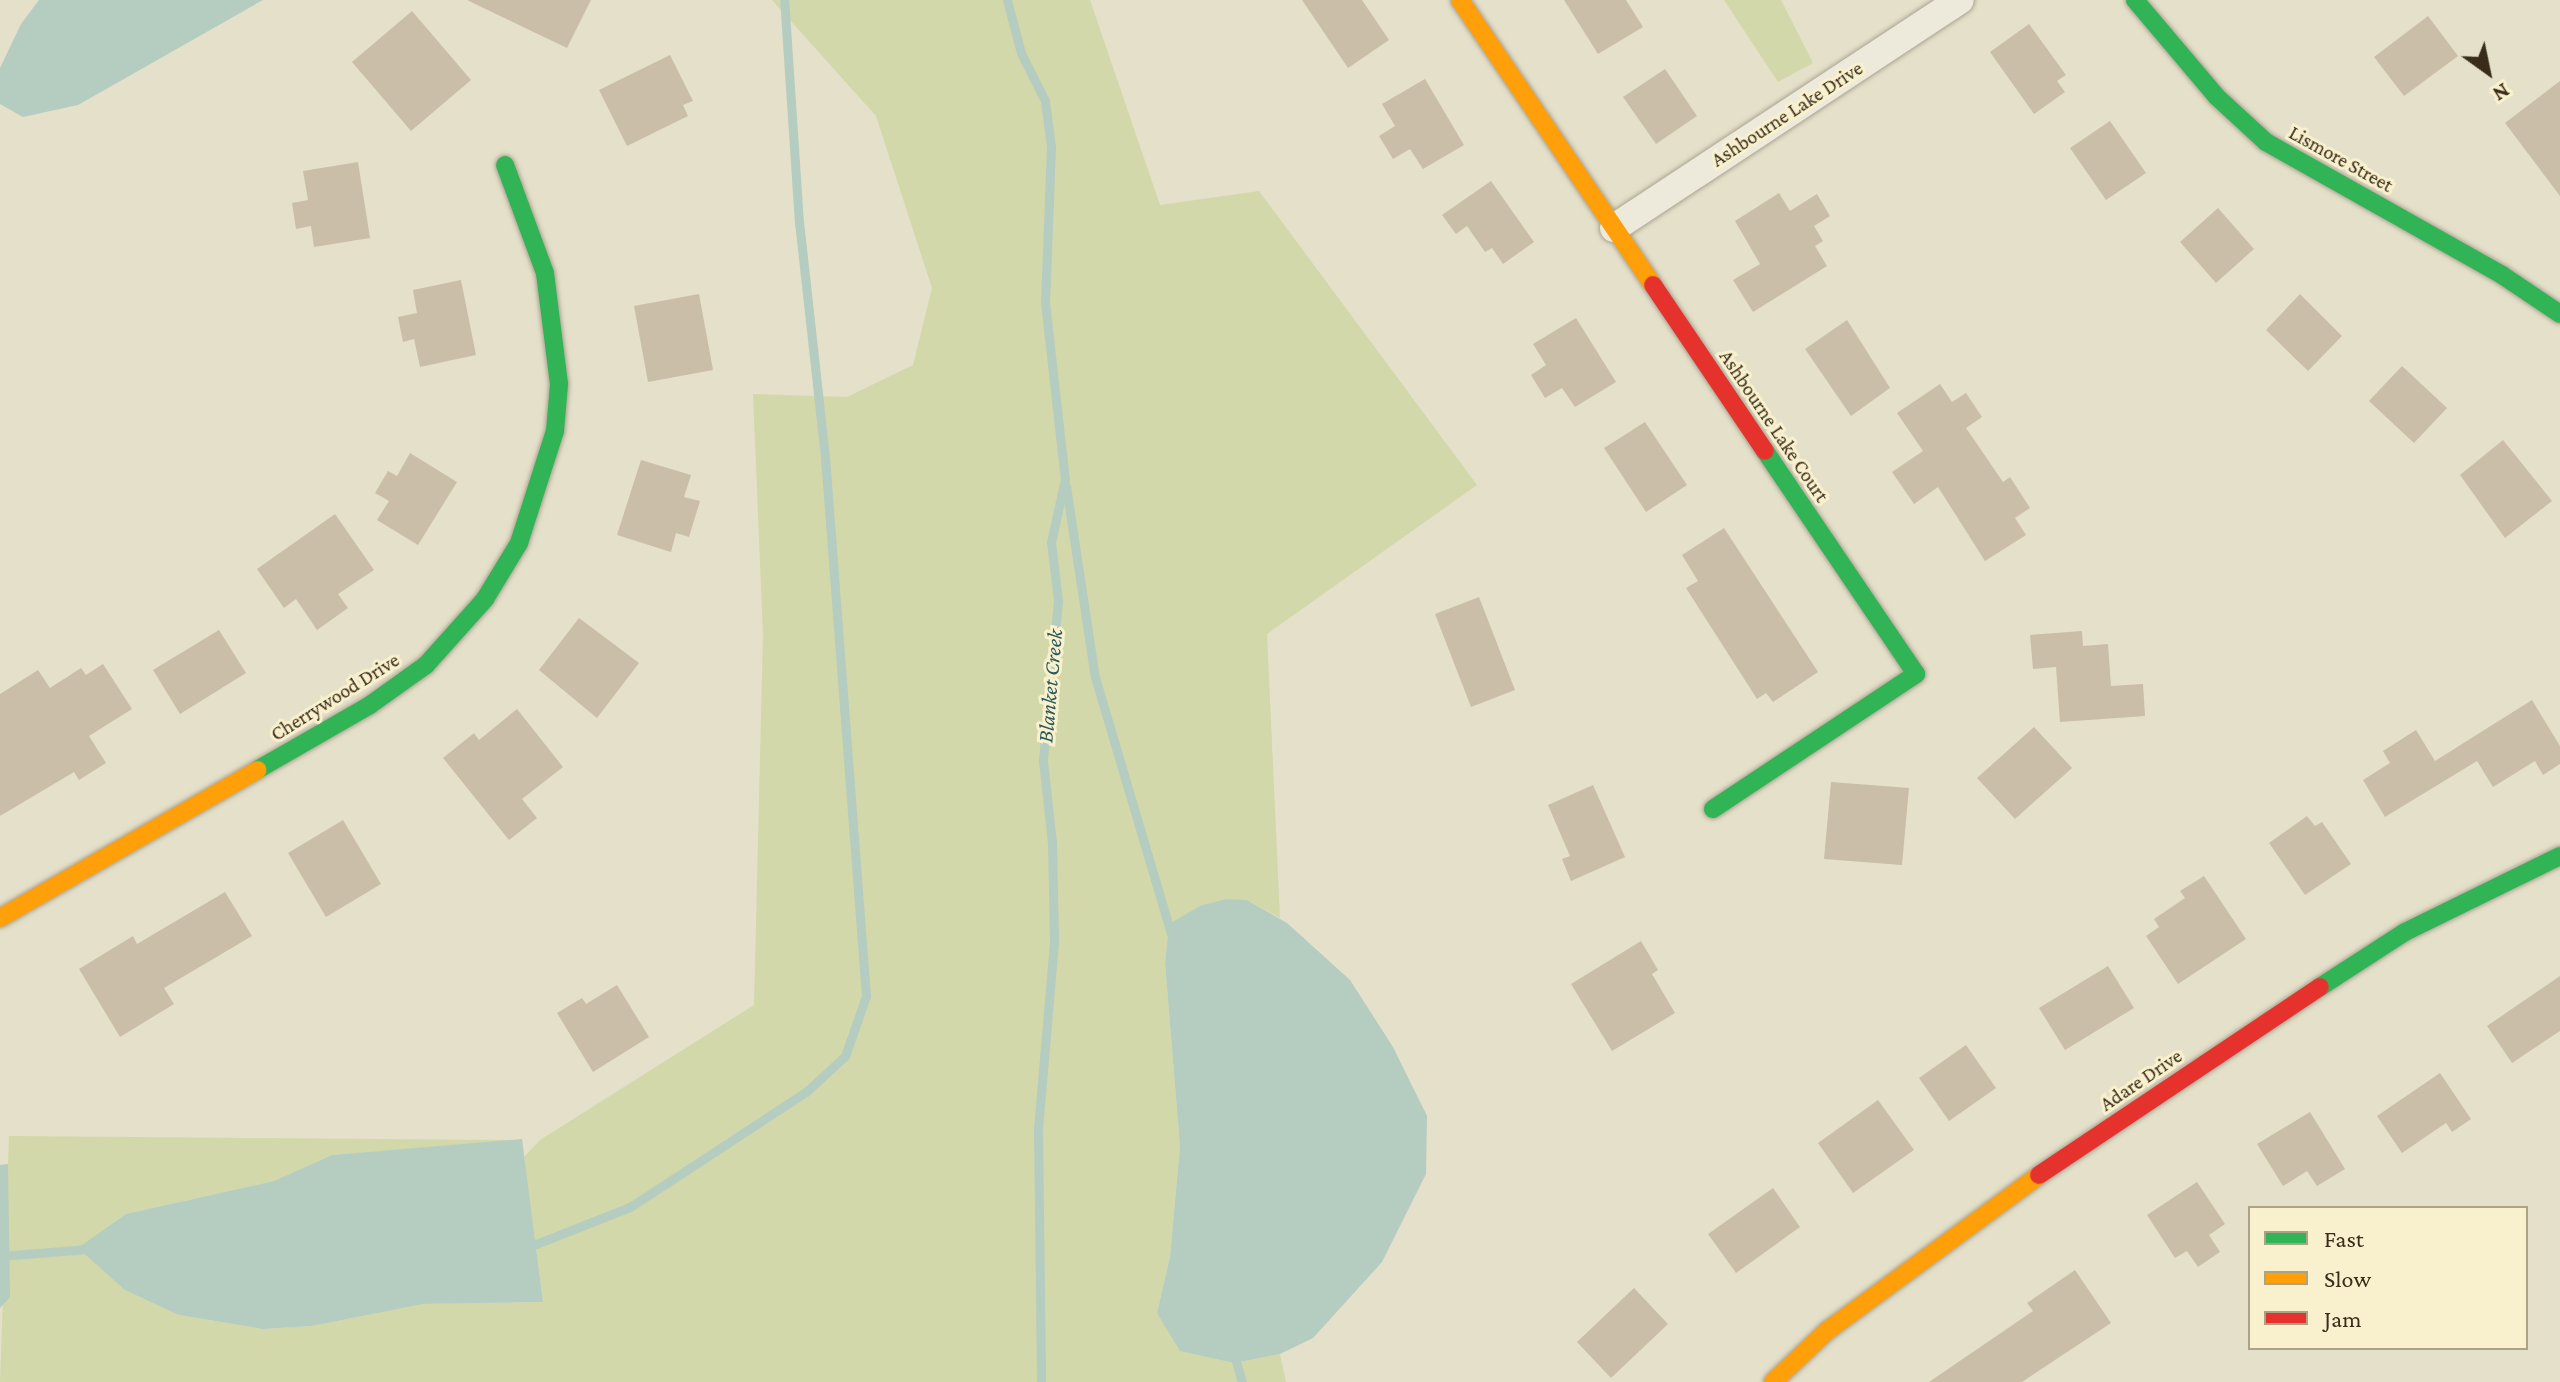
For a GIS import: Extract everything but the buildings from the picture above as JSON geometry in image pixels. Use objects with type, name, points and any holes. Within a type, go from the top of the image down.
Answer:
[{"type":"street","name":"Ashbourne Lake Court","points":[[1460,0],[1916,674],[1713,809]]},
{"type":"street","name":"Ashbourne Lake Drive","points":[[1614,228],[1960,0]]},
{"type":"street","name":"Lismore Street","points":[[2135,0],[2217,97],[2266,142],[2502,275],[2560,314]]},
{"type":"street","name":"Cherrywood Drive","points":[[0,918],[370,705],[426,665],[485,599],[519,543],[541,482],[555,431],[559,384],[545,273],[505,165]]},
{"type":"street","name":"Adare Drive","points":[[1773,1382],[1827,1331],[1967,1224],[2288,1007],[2405,932],[2560,856]]},
{"type":"green space","points":[[772,0],[1090,0],[1160,205],[1259,191],[1477,485],[1267,634],[1280,918],[1247,900],[1169,924],[1165,963],[1180,1146],[1170,1257],[1157,1313],[1235,1363],[1280,1354],[1286,1382],[0,1382],[9,1136],[523,1140],[332,1155],[274,1181],[126,1214],[178,1315],[263,1329],[312,1326],[423,1304],[543,1302],[524,1157],[540,1140],[754,1005],[763,634],[753,394],[847,397],[913,365],[932,288],[876,116]]},
{"type":"green space","points":[[1724,0],[1781,0],[1813,63],[1778,82]]},
{"type":"shaded area","points":[[39,0],[263,0],[78,105],[23,117],[0,104],[0,68],[21,24]]},
{"type":"shaded area","points":[[1226,899],[1247,900],[1287,923],[1350,980],[1393,1047],[1427,1116],[1426,1174],[1382,1262],[1313,1338],[1280,1354],[1235,1363],[1180,1351],[1157,1313],[1170,1257],[1180,1146],[1165,963],[1169,924],[1200,906]]},
{"type":"shaded area","points":[[522,1139],[543,1302],[423,1304],[312,1326],[263,1329],[179,1315],[125,1290],[78,1248],[126,1214],[274,1181],[332,1155]]},
{"type":"shaded area","points":[[8,1164],[10,1297],[0,1308],[0,1165]]},
{"type":"waterway","points":[[527,1242],[536,1244],[630,1207],[806,1092],[845,1056],[866,996],[825,457],[799,223],[784,0]]},
{"type":"waterway","name":"Blanket Creek","points":[[1007,0],[1021,53],[1045,101],[1051,147],[1045,302],[1065,479],[1051,542],[1058,601],[1043,761],[1052,843],[1054,942],[1038,1129],[1041,1382]]},
{"type":"waterway","points":[[1066,486],[1095,677],[1171,933]]},
{"type":"waterway","points":[[0,1256],[88,1249]]},
{"type":"waterway","points":[[1233,1351],[1242,1382]]},
{"type":"traffic: fast","points":[[2135,0],[2217,97],[2266,142],[2502,275],[2560,314]]},
{"type":"traffic: fast","points":[[257,770],[370,705],[426,665],[485,599],[519,543],[555,431],[559,384],[545,273],[505,165]]},
{"type":"traffic: fast","points":[[1713,809],[1916,674],[1765,451]]},
{"type":"traffic: fast","points":[[2320,987],[2405,932],[2560,856]]},
{"type":"traffic: slow","points":[[1460,0],[1653,285]]},
{"type":"traffic: slow","points":[[0,918],[257,770]]},
{"type":"traffic: slow","points":[[1773,1382],[1827,1331],[2039,1175]]},
{"type":"traffic: jam","points":[[1653,285],[1765,451]]},
{"type":"traffic: jam","points":[[2039,1175],[2320,987]]}]
